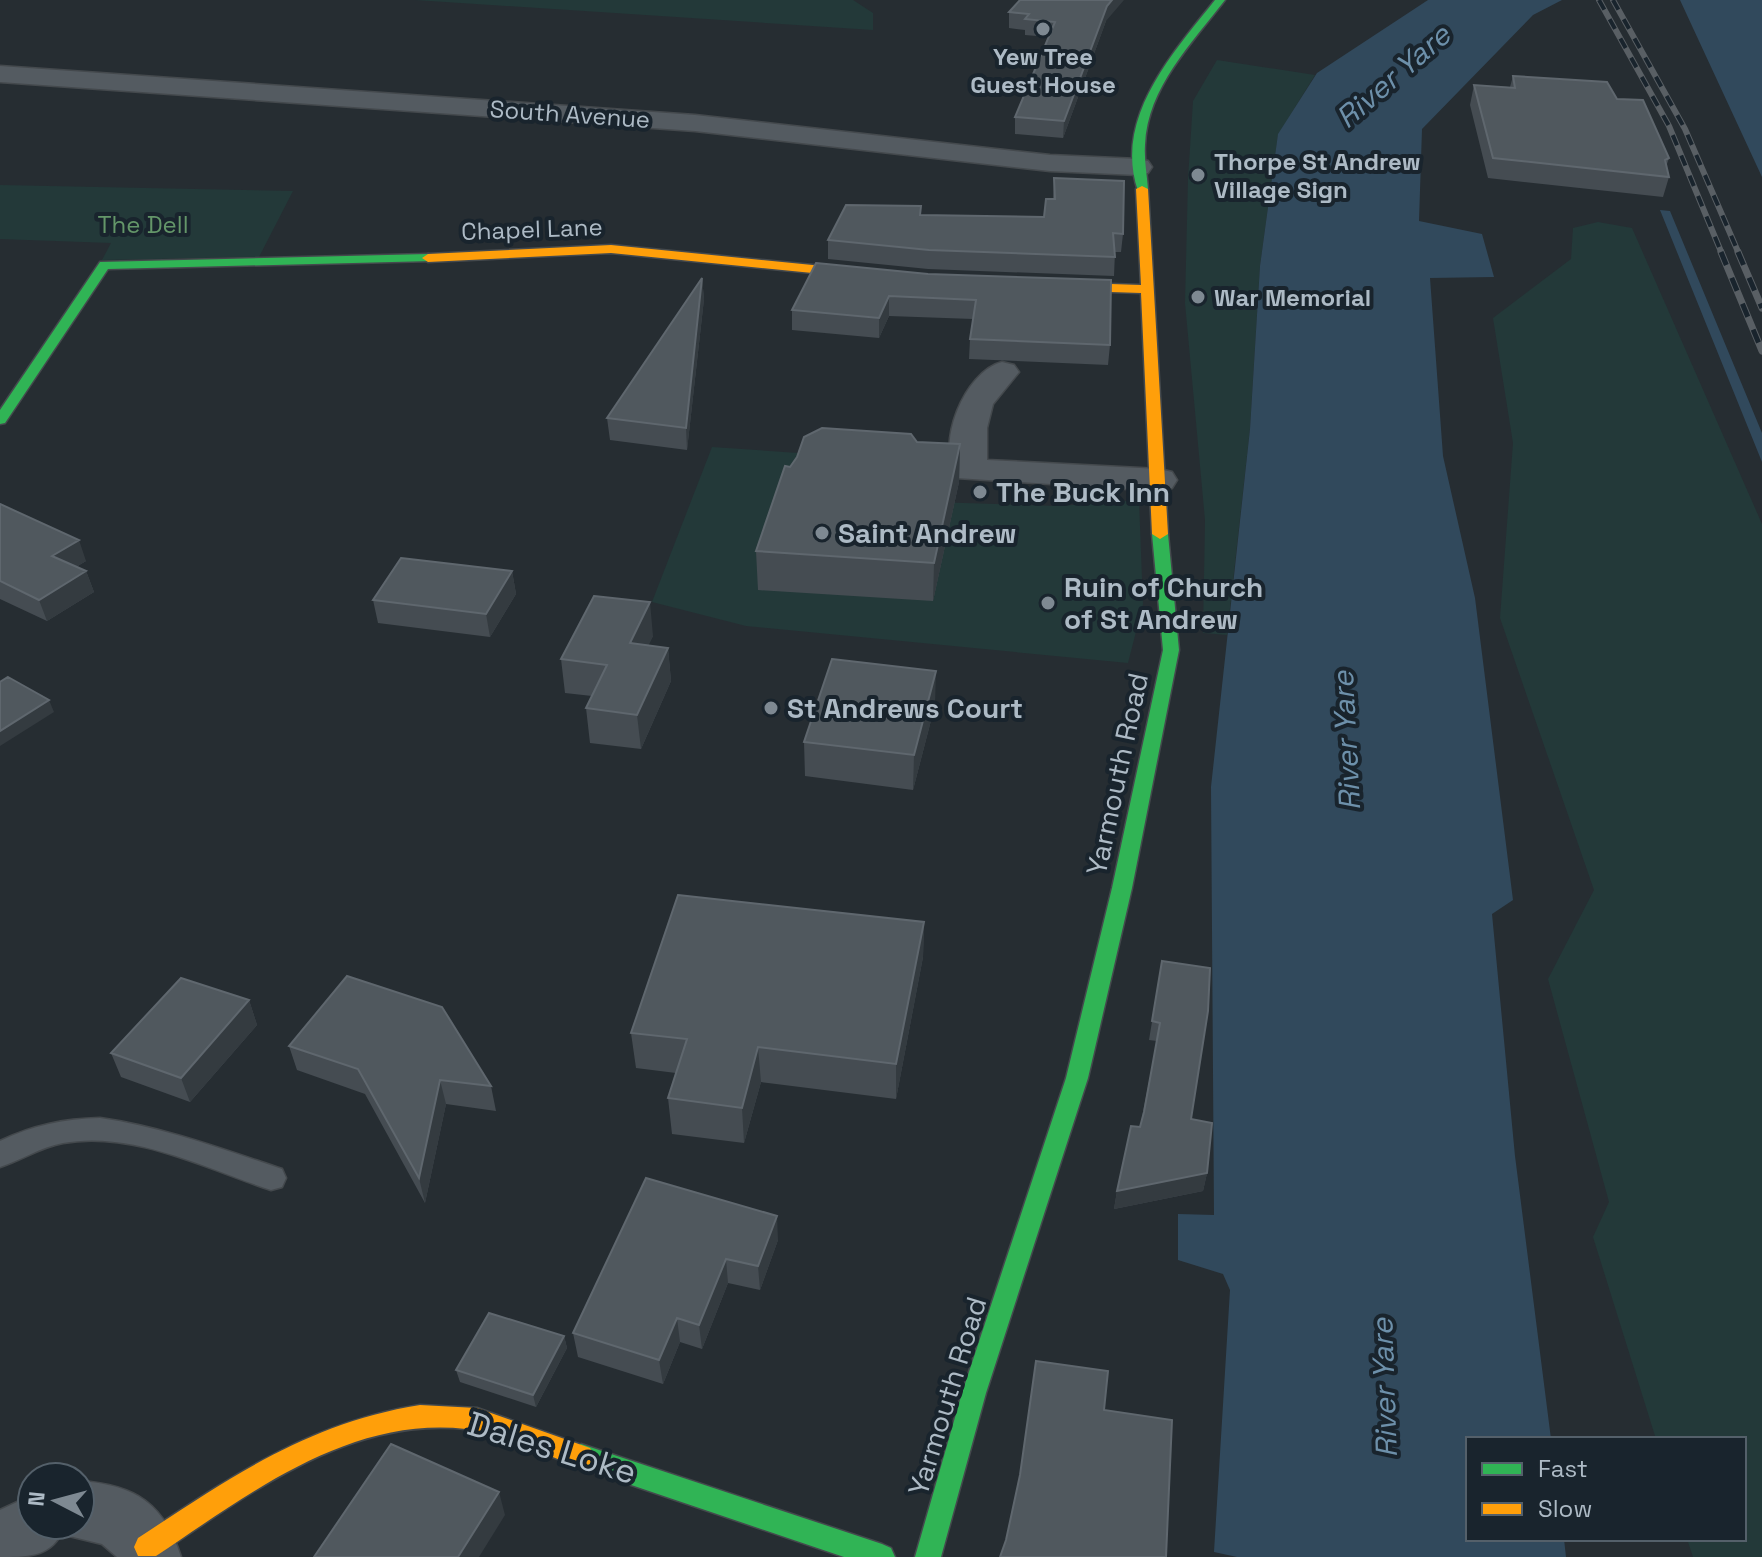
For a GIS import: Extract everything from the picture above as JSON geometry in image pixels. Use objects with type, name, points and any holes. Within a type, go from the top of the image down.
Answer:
[{"type":"main road","name":"Yarmouth Road","points":[[928,1557],[974,1393],[1077,1078],[1122,888],[1171,650],[1157,504],[1159,480],[1138,167],[1142,127],[1152,99],[1166,73],[1220,0]]},
{"type":"main road","name":"Chapel Lane","points":[[0,420],[104,265],[311,263],[611,249],[885,276]]},
{"type":"main road","points":[[1031,285],[1147,289]]},
{"type":"main road","name":"Dales Loke","points":[[148,1552],[301,1449],[395,1420],[466,1417],[882,1557]]},
{"type":"street","name":"South Avenue","points":[[0,74],[695,123],[1050,163],[1138,167]]},
{"type":"street","points":[[1002,372],[986,384],[974,405],[967,440],[956,469],[1159,480]]},
{"type":"street","name":"Dales Loke","points":[[96,1512],[120,1517],[139,1534],[148,1552]]},
{"type":"lane","points":[[0,1155],[18,1143],[54,1131],[98,1128],[131,1132],[271,1178]]},
{"type":"green space","points":[[415,0],[853,0],[873,13],[873,30]]},
{"type":"green space","points":[[1217,60],[1315,75],[1278,135],[1260,266],[1250,429],[1227,635],[1203,633],[1205,520],[1185,303],[1193,101]]},
{"type":"green space","name":"The Dell","points":[[0,185],[293,191],[259,257],[102,260],[111,243],[0,239]]},
{"type":"green space","points":[[1598,222],[1632,228],[1762,524],[1762,1557],[1693,1557],[1688,1541],[1746,1541],[1746,1437],[1655,1437],[1593,1237],[1609,1202],[1548,979],[1594,890],[1500,618],[1513,443],[1493,318],[1571,259],[1573,228]]},
{"type":"green space","points":[[712,447],[870,458],[902,501],[1058,506],[1139,500],[1143,604],[1128,663],[746,626],[652,602]]},
{"type":"water","name":"River Yare","points":[[1428,0],[1562,0],[1533,15],[1422,129],[1419,221],[1482,234],[1494,277],[1430,278],[1443,456],[1475,598],[1513,900],[1492,914],[1515,1156],[1551,1437],[1466,1437],[1466,1541],[1564,1541],[1566,1557],[1237,1557],[1214,1552],[1230,1290],[1223,1274],[1178,1260],[1178,1214],[1214,1215],[1211,787],[1250,429],[1260,266],[1278,134],[1317,73]]},
{"type":"water","points":[[1680,0],[1762,0],[1762,177]]},
{"type":"water","points":[[1660,210],[1670,211],[1762,433],[1762,462]]},
{"type":"building","points":[[1020,0],[1112,0],[1107,6],[1064,121],[1015,117],[1055,22],[1025,19],[1029,14],[1009,12]]},
{"type":"building","points":[[1513,76],[1607,82],[1617,99],[1643,100],[1669,158],[1665,160],[1669,177],[1493,158],[1474,85],[1515,88]]},
{"type":"building","points":[[1054,178],[1124,181],[1123,234],[1113,233],[1115,257],[929,250],[828,240],[846,205],[921,206],[920,215],[1044,217],[1046,199],[1055,199]]},
{"type":"building","points":[[816,263],[928,274],[1111,280],[1110,345],[970,339],[976,300],[889,296],[879,318],[792,310]]},
{"type":"building","points":[[702,278],[686,428],[607,418]]},
{"type":"building","points":[[822,428],[911,434],[917,442],[960,444],[934,563],[756,551],[785,466],[790,467],[797,457],[804,437]]},
{"type":"building","points":[[0,504],[79,540],[52,556],[86,571],[39,600],[0,581]]},
{"type":"building","points":[[401,558],[512,571],[486,614],[373,600]]},
{"type":"building","points":[[594,596],[650,602],[630,643],[668,648],[637,715],[586,708],[607,665],[561,659]]},
{"type":"building","points":[[832,659],[936,671],[914,755],[804,742]]},
{"type":"building","points":[[8,677],[49,700],[0,731],[0,682]]},
{"type":"building","points":[[678,895],[924,922],[896,1064],[758,1047],[742,1108],[668,1098],[687,1039],[631,1033]]},
{"type":"building","points":[[1162,961],[1210,968],[1208,1011],[1191,1119],[1212,1123],[1207,1173],[1117,1191],[1131,1126],[1140,1127],[1144,1112],[1160,1023],[1152,1021]]},
{"type":"building","points":[[347,976],[442,1007],[491,1086],[440,1080],[419,1178],[358,1069],[289,1046]]},
{"type":"building","points":[[181,978],[249,1000],[181,1078],[111,1053]]},
{"type":"building","points":[[646,1178],[777,1216],[758,1266],[726,1259],[699,1325],[677,1318],[659,1360],[573,1333]]},
{"type":"building","points":[[489,1313],[564,1336],[533,1395],[456,1370]]},
{"type":"building","points":[[1036,1361],[1108,1371],[1104,1410],[1172,1420],[1166,1557],[1000,1557],[1020,1475]]},
{"type":"building","points":[[391,1444],[499,1492],[458,1557],[314,1557]]},
{"type":"railway","points":[[1599,0],[1669,126],[1722,254]]},
{"type":"railway","points":[[1613,0],[1685,129],[1739,254]]},
{"type":"railway","points":[[1721,252],[1762,351]]},
{"type":"railway","points":[[1738,252],[1762,308]]},
{"type":"traffic: fast","points":[[1142,189],[1139,145],[1148,105],[1181,49],[1220,0]]},
{"type":"traffic: fast","points":[[0,420],[104,265],[428,258]]},
{"type":"traffic: fast","points":[[928,1557],[974,1393],[1077,1078],[1122,888],[1171,650],[1160,534]]},
{"type":"traffic: fast","points":[[581,1456],[882,1557]]},
{"type":"traffic: slow","points":[[1142,189],[1160,534]]},
{"type":"traffic: slow","points":[[428,258],[611,249],[873,275]]},
{"type":"traffic: slow","points":[[1050,286],[1147,289]]},
{"type":"traffic: slow","points":[[147,1547],[257,1476],[296,1455],[336,1437],[378,1424],[420,1417],[465,1417],[506,1428],[581,1456]]},
{"type":"place","name":"Yew Tree Guest House","points":[[1043,29]]},
{"type":"place","name":"Thorpe St Andrew Village Sign","points":[[1198,175]]},
{"type":"place","name":"War Memorial","points":[[1198,297]]},
{"type":"place","name":"The Buck Inn","points":[[980,492]]},
{"type":"place","name":"Saint Andrew","points":[[822,533]]},
{"type":"place","name":"Ruin of Church of St Andrew","points":[[1048,603]]},
{"type":"place","name":"St Andrews Court","points":[[771,708]]}]
